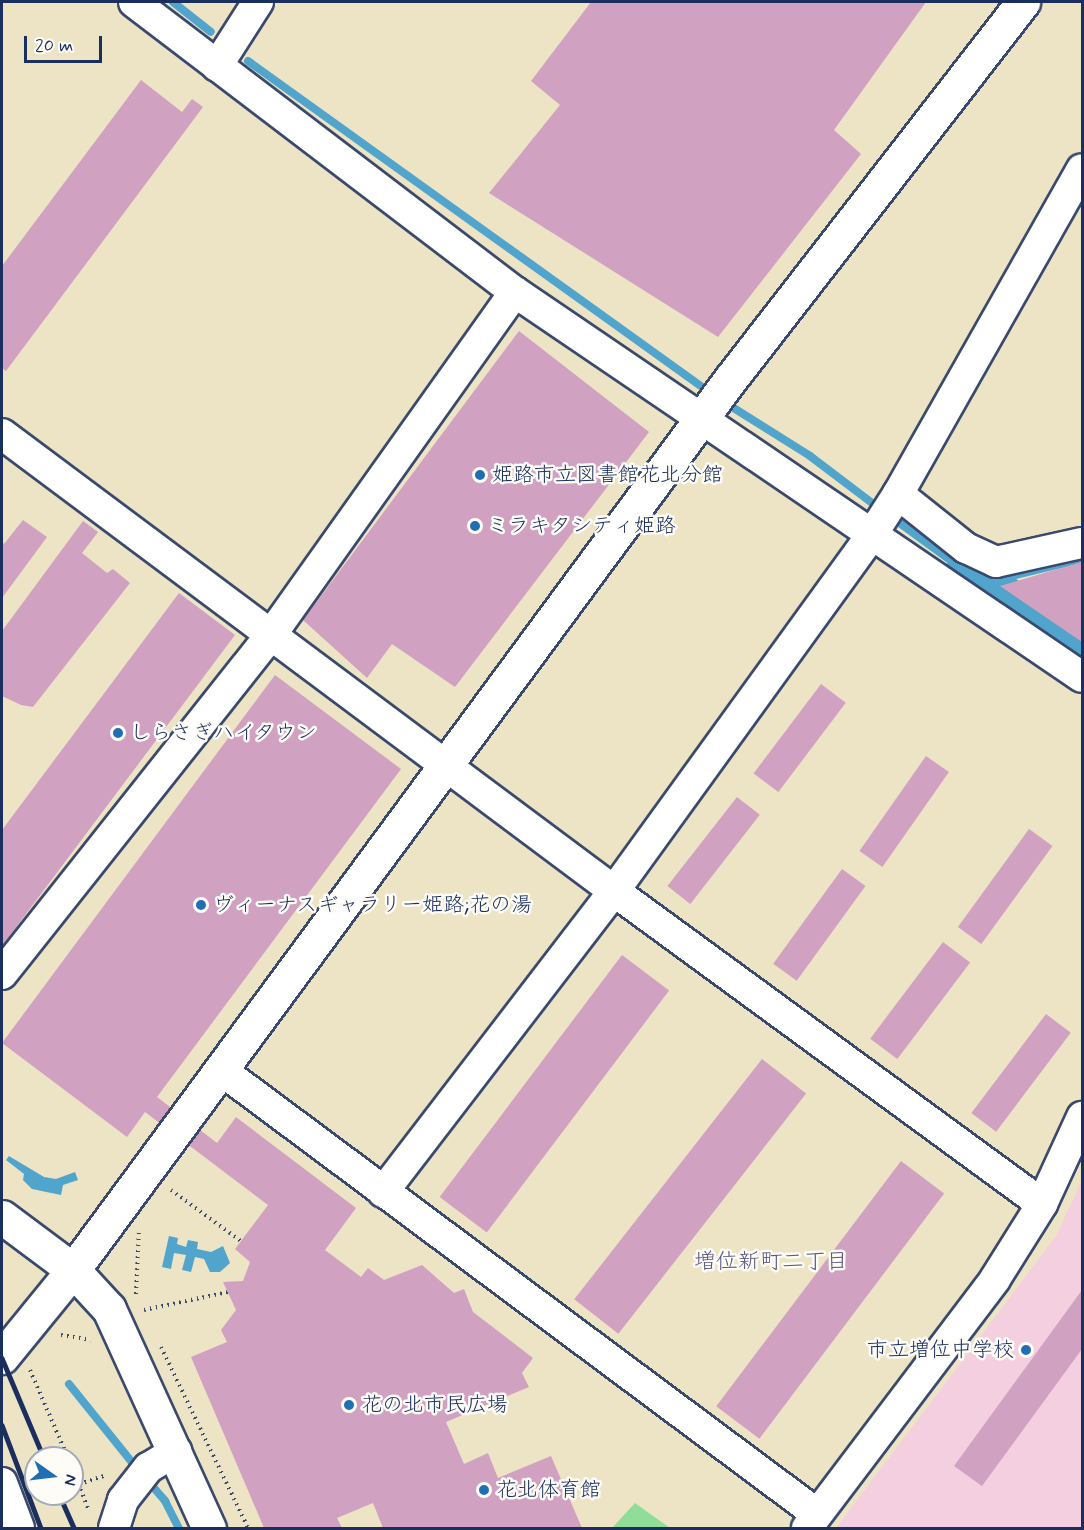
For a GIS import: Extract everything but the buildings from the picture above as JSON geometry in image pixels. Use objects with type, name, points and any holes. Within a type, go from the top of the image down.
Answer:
[{"type":"street","points":[[134,2],[515,292],[871,536],[1083,677]]},
{"type":"street","points":[[217,66],[258,2]]},
{"type":"street","points":[[2,1357],[73,1270],[729,381],[1023,2]]},
{"type":"street","points":[[383,1192],[614,891],[871,536],[898,495],[1083,169]]},
{"type":"street","points":[[2,974],[272,635],[515,292]]},
{"type":"street","points":[[2,434],[614,891],[1042,1204]]},
{"type":"street","points":[[898,495],[966,548],[996,562],[1083,543]]},
{"type":"street","points":[[221,1070],[812,1521],[995,1279],[1042,1204],[1083,1117]]},
{"type":"street","points":[[2,1217],[73,1270],[109,1309],[176,1451],[209,1528]]},
{"type":"street","points":[[103,1523],[148,1468],[176,1451]]},
{"type":"street","points":[[2,1483],[19,1528]]},
{"type":"path","points":[[174,1182],[169,1191],[241,1241]]},
{"type":"path","points":[[146,1220],[139,1230],[134,1290],[148,1319]]},
{"type":"path","points":[[144,1310],[228,1292]]},
{"type":"path","points":[[55,1341],[63,1333],[100,1344]]},
{"type":"path","points":[[157,1337],[248,1528]]},
{"type":"path","points":[[34,1364],[30,1371],[63,1446]]},
{"type":"path","points":[[84,1482],[117,1471]]},
{"type":"path","points":[[84,1492],[103,1523]]},
{"type":"shaded area","name":"市立増位中学校","points":[[1082,1180],[1082,1528],[836,1528],[1056,1236]]},
{"type":"green space","points":[[635,1503],[670,1528],[612,1528]]},
{"type":"water","points":[[9,1156],[44,1177],[56,1179],[75,1172],[78,1180],[63,1185],[61,1195],[32,1189],[23,1180],[24,1174],[6,1160]]},
{"type":"water","points":[[169,1236],[178,1238],[177,1244],[186,1247],[188,1240],[198,1242],[197,1249],[211,1252],[223,1246],[230,1263],[220,1272],[210,1272],[204,1259],[195,1257],[191,1272],[182,1270],[186,1255],[174,1253],[171,1269],[162,1267]]},
{"type":"waterway","points":[[173,2],[211,32]]},
{"type":"waterway","points":[[248,61],[712,394]]},
{"type":"waterway","points":[[724,402],[810,456],[880,509]]},
{"type":"waterway","points":[[890,516],[968,573],[999,579],[1082,559]]},
{"type":"waterway","points":[[968,573],[1082,654]]},
{"type":"waterway","points":[[69,1384],[139,1471]]},
{"type":"waterway","points":[[147,1480],[165,1501],[179,1528]]},
{"type":"railway","points":[[2,1358],[39,1446]]},
{"type":"railway","points":[[2,1425],[41,1528]]},
{"type":"railway","points":[[64,1506],[74,1528]]},
{"type":"place","name":"姫路市立図書館花北分館","points":[[480,475]]},
{"type":"place","name":"ミラキタシティ姫路","points":[[475,526]]},
{"type":"place","name":"しらさぎハイタウン","points":[[118,733]]},
{"type":"place","name":"ヴィーナスギャラリー姫路;花の湯","points":[[201,905]]},
{"type":"place","name":"市立増位中学校","points":[[1026,1350]]},
{"type":"place","name":"花の北市民広場","points":[[349,1405]]},
{"type":"place","name":"花北体育館","points":[[484,1490]]},
{"type":"district","name":"増位新町二丁目","points":[[771,1263]]}]
